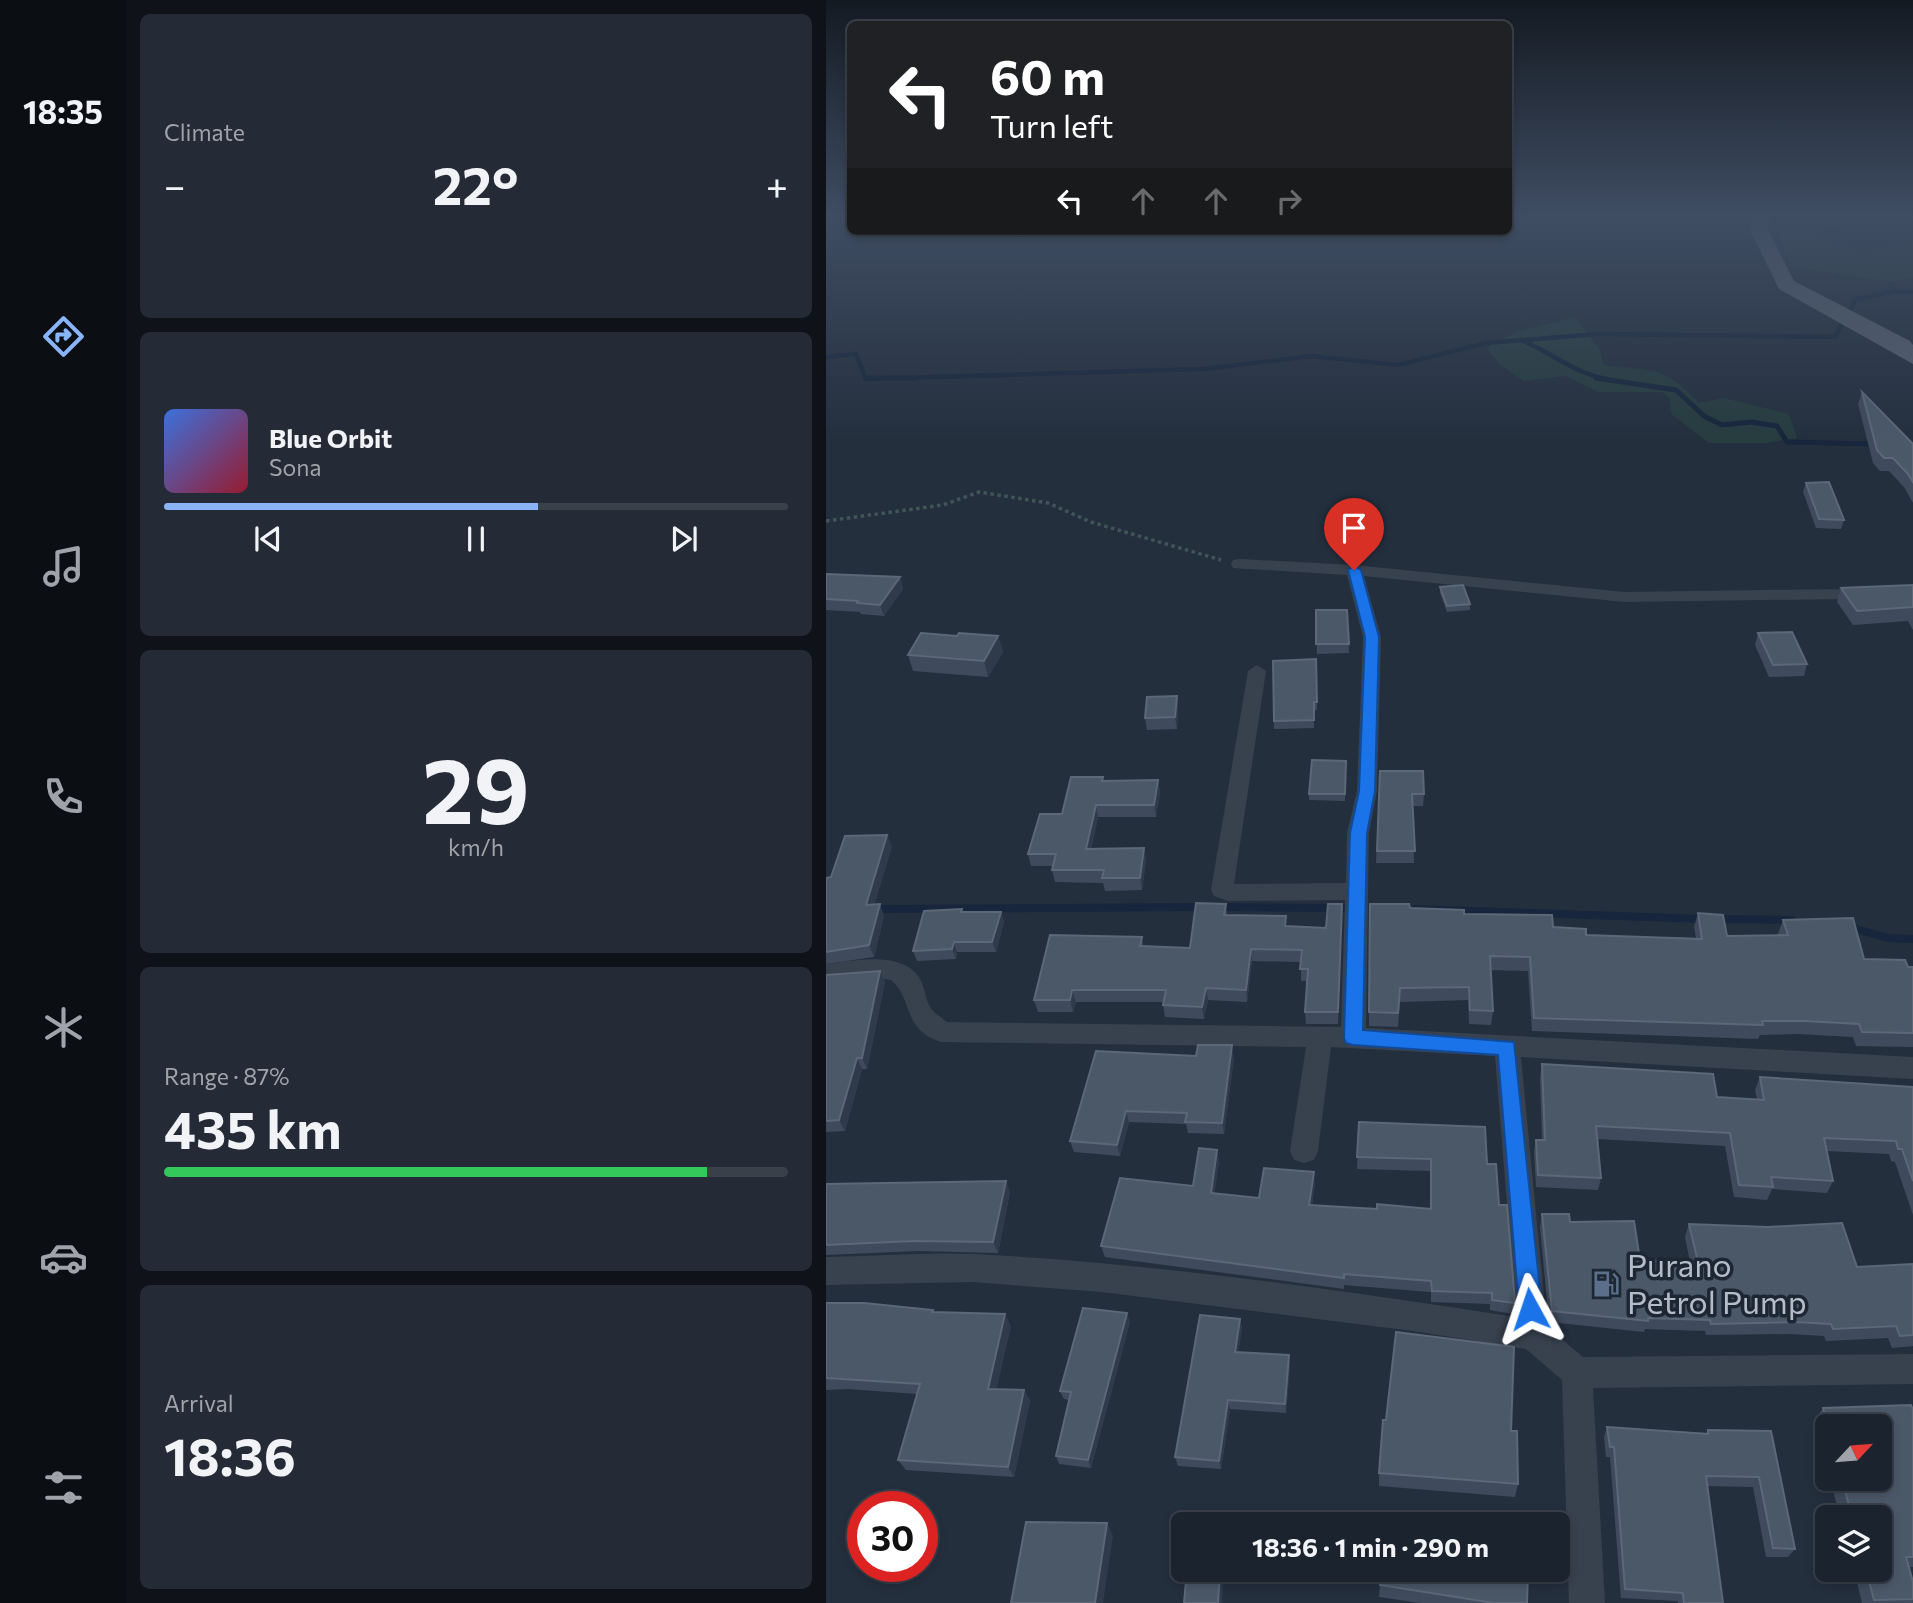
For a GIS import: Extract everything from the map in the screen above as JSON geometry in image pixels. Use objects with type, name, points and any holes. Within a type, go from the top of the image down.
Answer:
[{"type":"main road","points":[[1794,290],[1902,346],[1913,357]]},
{"type":"street","points":[[1239,564],[1493,581],[1625,597],[1913,593]]},
{"type":"street","points":[[1353,1038],[1358,833],[1367,791],[1372,637],[1354,570]]},
{"type":"street","points":[[1256,671],[1222,890],[1228,893],[1358,891]]},
{"type":"street","points":[[826,974],[884,968],[906,976],[918,992],[919,1012],[941,1032],[1320,1036],[1913,1068]]},
{"type":"street","points":[[1304,1151],[1320,1036]]},
{"type":"street","points":[[1507,1048],[1533,1335]]},
{"type":"street","points":[[826,1271],[972,1268],[1102,1278],[1413,1316],[1533,1335],[1577,1373],[1913,1369]]},
{"type":"street","points":[[1577,1373],[1587,1603]]},
{"type":"path","points":[[826,521],[943,505],[979,492],[1048,503],[1091,522],[1160,544],[1239,564]]},
{"type":"green space","points":[[1575,317],[1599,349],[1604,365],[1646,370],[1667,376],[1699,403],[1724,398],[1789,414],[1797,438],[1766,443],[1709,443],[1671,414],[1670,398],[1662,392],[1599,392],[1565,376],[1524,381],[1499,364],[1487,348],[1516,332]]},
{"type":"building","points":[[1862,392],[1913,444],[1913,482],[1893,458],[1884,458],[1877,450]]},
{"type":"building","points":[[1829,482],[1844,520],[1819,519],[1806,483]]},
{"type":"building","points":[[826,574],[900,577],[880,605],[826,599]]},
{"type":"building","points":[[1463,585],[1470,604],[1447,606],[1440,587]]},
{"type":"building","points":[[1913,585],[1913,607],[1857,611],[1841,588]]},
{"type":"building","points":[[1316,610],[1347,610],[1349,644],[1316,644]]},
{"type":"building","points":[[1792,632],[1807,664],[1773,665],[1758,633]]},
{"type":"building","points":[[921,633],[998,636],[984,661],[908,655]]},
{"type":"building","points":[[1316,659],[1317,702],[1314,702],[1314,720],[1274,721],[1273,661]]},
{"type":"building","points":[[1177,696],[1175,717],[1145,718],[1147,697]]},
{"type":"building","points":[[1312,760],[1346,761],[1345,794],[1309,794]]},
{"type":"building","points":[[1380,771],[1423,771],[1424,794],[1412,794],[1415,851],[1377,851]]},
{"type":"building","points":[[1071,777],[1103,777],[1102,781],[1158,780],[1154,805],[1096,805],[1086,849],[1144,848],[1140,878],[1102,878],[1104,870],[1052,870],[1056,854],[1028,854],[1040,814],[1062,814]]},
{"type":"building","points":[[887,835],[866,905],[880,904],[869,945],[826,952],[826,878],[831,877],[845,836]]},
{"type":"building","points":[[1196,903],[1226,904],[1224,915],[1286,916],[1285,926],[1326,928],[1328,904],[1342,904],[1338,1012],[1305,1012],[1308,969],[1300,969],[1302,950],[1251,949],[1246,990],[1206,988],[1202,1007],[1163,1005],[1166,990],[1072,990],[1070,1000],[1034,1000],[1050,935],[1142,937],[1140,946],[1190,948]]},
{"type":"building","points":[[1370,904],[1409,904],[1410,908],[1464,910],[1464,914],[1552,915],[1553,927],[1586,929],[1586,935],[1702,939],[1698,913],[1723,915],[1727,936],[1788,935],[1783,920],[1853,918],[1864,959],[1905,960],[1908,967],[1913,967],[1913,1033],[1862,1032],[1859,1024],[1805,1021],[1762,1021],[1763,1025],[1534,1018],[1530,957],[1490,956],[1493,1011],[1470,1010],[1469,987],[1400,988],[1398,1013],[1369,1012]]},
{"type":"building","points":[[962,909],[961,912],[1001,912],[992,942],[954,942],[952,949],[913,951],[924,911]]},
{"type":"building","points":[[880,971],[862,1058],[857,1058],[839,1120],[826,1121],[826,975]]},
{"type":"building","points":[[1198,1045],[1232,1045],[1222,1123],[1185,1122],[1187,1113],[1126,1111],[1117,1145],[1070,1141],[1096,1051],[1196,1056]]},
{"type":"building","points":[[1542,1064],[1713,1074],[1717,1097],[1764,1100],[1760,1077],[1913,1087],[1913,1181],[1902,1149],[1898,1149],[1896,1141],[1824,1138],[1833,1181],[1771,1177],[1773,1187],[1739,1185],[1730,1133],[1596,1126],[1601,1178],[1538,1175],[1536,1140],[1545,1140]]},
{"type":"building","points":[[1359,1122],[1485,1127],[1487,1164],[1496,1164],[1499,1205],[1507,1205],[1515,1303],[1492,1300],[1492,1293],[1432,1291],[1431,1281],[1344,1274],[1344,1278],[1101,1246],[1120,1178],[1193,1186],[1199,1148],[1217,1150],[1211,1193],[1259,1198],[1264,1168],[1314,1172],[1309,1205],[1377,1209],[1377,1204],[1431,1209],[1431,1159],[1357,1157]]},
{"type":"building","points":[[1006,1181],[993,1242],[913,1241],[826,1245],[826,1184]]},
{"type":"building","points":[[1542,1214],[1569,1214],[1570,1222],[1634,1221],[1640,1260],[1698,1262],[1689,1224],[1768,1227],[1842,1223],[1857,1267],[1913,1264],[1913,1335],[1900,1336],[1896,1326],[1833,1329],[1831,1324],[1796,1322],[1711,1324],[1710,1320],[1648,1318],[1648,1321],[1552,1311]]},
{"type":"building","points":[[826,1303],[864,1303],[933,1310],[932,1312],[1005,1314],[988,1389],[1024,1390],[1008,1467],[898,1460],[920,1384],[826,1378]]},
{"type":"building","points":[[1083,1308],[1127,1313],[1088,1460],[1056,1456],[1071,1392],[1060,1391]]},
{"type":"building","points":[[1200,1315],[1240,1319],[1235,1352],[1289,1355],[1285,1404],[1228,1400],[1219,1461],[1175,1457]]},
{"type":"building","points":[[1396,1332],[1514,1347],[1511,1431],[1517,1431],[1518,1484],[1379,1473],[1383,1420],[1386,1420]]},
{"type":"building","points":[[1911,1405],[1913,1557],[1906,1557],[1913,1582],[1913,1599],[1874,1600],[1869,1582],[1892,1582],[1892,1505],[1849,1505],[1845,1491],[1892,1491],[1892,1414],[1825,1414],[1823,1408]]},
{"type":"building","points":[[1607,1427],[1708,1434],[1708,1430],[1771,1431],[1795,1549],[1773,1548],[1759,1477],[1706,1476],[1723,1603],[1684,1603],[1683,1593],[1625,1589],[1614,1447],[1610,1447]]},
{"type":"building","points":[[1026,1522],[1107,1523],[1095,1603],[1011,1603]]},
{"type":"building","points":[[1186,1582],[1219,1582],[1218,1603],[1184,1603]]},
{"type":"building","points":[[1380,1582],[1528,1582],[1527,1603],[1494,1603],[1380,1585]]},
{"type":"waterway","points":[[1521,340],[1598,334],[1835,337],[1856,299],[1895,291],[1913,292]]},
{"type":"waterway","points":[[900,378],[1204,369],[1311,356],[1398,365],[1486,343],[1521,340]]},
{"type":"waterway","points":[[1521,340],[1574,368],[1607,379]]},
{"type":"waterway","points":[[826,357],[856,354],[866,378]]},
{"type":"waterway","points":[[866,378],[900,378]]},
{"type":"waterway","points":[[866,378],[900,378]]},
{"type":"waterway","points":[[900,378],[916,378]]},
{"type":"waterway","points":[[1596,378],[1676,390],[1704,416],[1722,425],[1751,422],[1777,426],[1787,442],[1875,444]]},
{"type":"waterway","points":[[875,909],[1202,907]]},
{"type":"waterway","points":[[1218,907],[1346,908]]},
{"type":"waterway","points":[[1416,909],[1705,919]]},
{"type":"waterway","points":[[1717,919],[1792,920]]},
{"type":"waterway","points":[[1849,927],[1888,938],[1913,939]]},
{"type":"place","name":"Purano Petrol Pump","points":[[1606,1284]]},
{"type":"route","points":[[1354,570],[1372,637],[1367,791],[1358,833],[1353,1038],[1507,1048],[1530,1309]]}]
